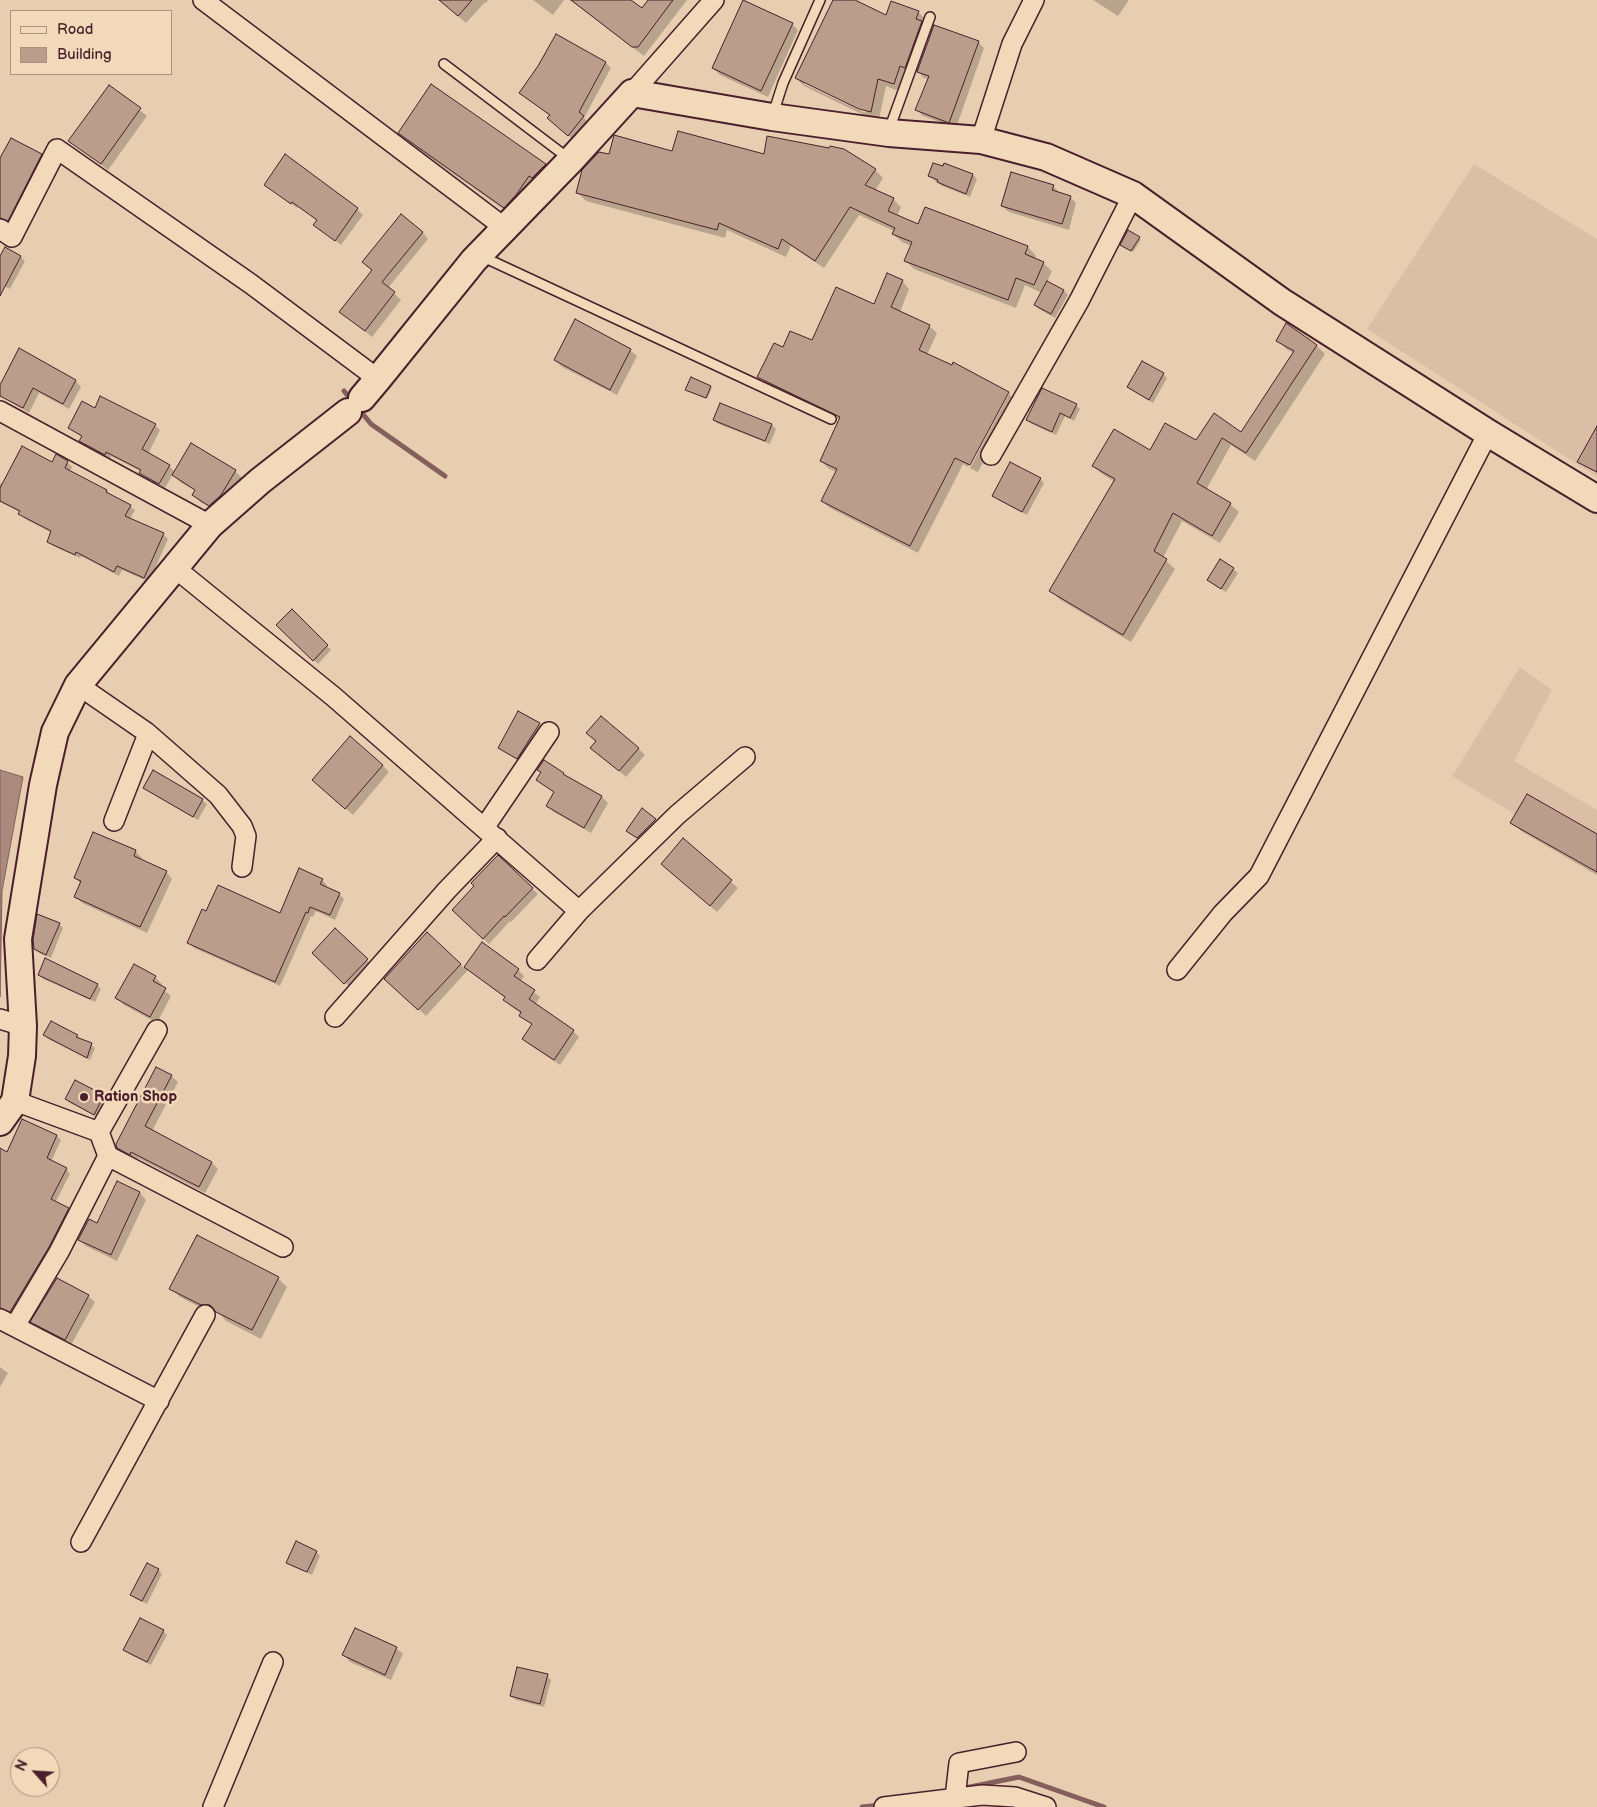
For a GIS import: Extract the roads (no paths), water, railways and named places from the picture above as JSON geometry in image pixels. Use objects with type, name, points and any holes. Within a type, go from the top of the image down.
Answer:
[{"type":"street","points":[[203,0],[505,228]]},
{"type":"street","points":[[0,1122],[15,1100],[22,1056],[11,1023],[18,939],[43,785],[55,732],[78,685],[210,525],[363,396],[479,255],[632,93],[714,0]]},
{"type":"street","points":[[981,140],[1012,44],[1034,0]]},
{"type":"street","points":[[632,93],[772,117],[889,133],[981,140],[1046,157],[1133,195],[1282,302],[1488,433],[1597,499]]},
{"type":"street","points":[[0,229],[12,237],[57,149],[251,284],[363,396]]},
{"type":"street","points":[[991,455],[1079,301],[1133,195]]},
{"type":"street","points":[[0,411],[210,525]]},
{"type":"street","points":[[1177,970],[1223,913],[1259,876],[1488,433]]},
{"type":"street","points":[[175,568],[334,697],[579,911]]},
{"type":"street","points":[[78,685],[148,734],[218,795],[242,826],[246,836],[242,867]]},
{"type":"street","points":[[335,1017],[447,890],[490,832],[549,732]]},
{"type":"street","points":[[114,821],[148,734]]},
{"type":"street","points":[[537,960],[579,911],[677,815],[745,757]]},
{"type":"street","points":[[98,1132],[157,1030]]},
{"type":"street","points":[[15,1100],[98,1132],[108,1156],[283,1246]]},
{"type":"street","points":[[108,1156],[59,1252],[7,1322],[159,1401]]},
{"type":"street","points":[[81,1542],[206,1315]]},
{"type":"street","points":[[213,1807],[273,1662]]},
{"type":"street","points":[[955,1798],[959,1763],[1016,1752]]},
{"type":"street","points":[[884,1807],[982,1795],[1015,1798],[1046,1807]]},
{"type":"lane","points":[[772,117],[784,83],[820,0]]},
{"type":"lane","points":[[889,133],[893,117],[930,17]]},
{"type":"lane","points":[[444,64],[570,160]]},
{"type":"lane","points":[[479,255],[831,419]]},
{"type":"waterway","points":[[344,391],[371,424],[445,476]]},
{"type":"waterway","points":[[965,1788],[1019,1777],[1104,1807]]},
{"type":"waterway","points":[[862,1807],[881,1805]]},
{"type":"place","name":"Ration Shop","points":[[84,1097]]}]
